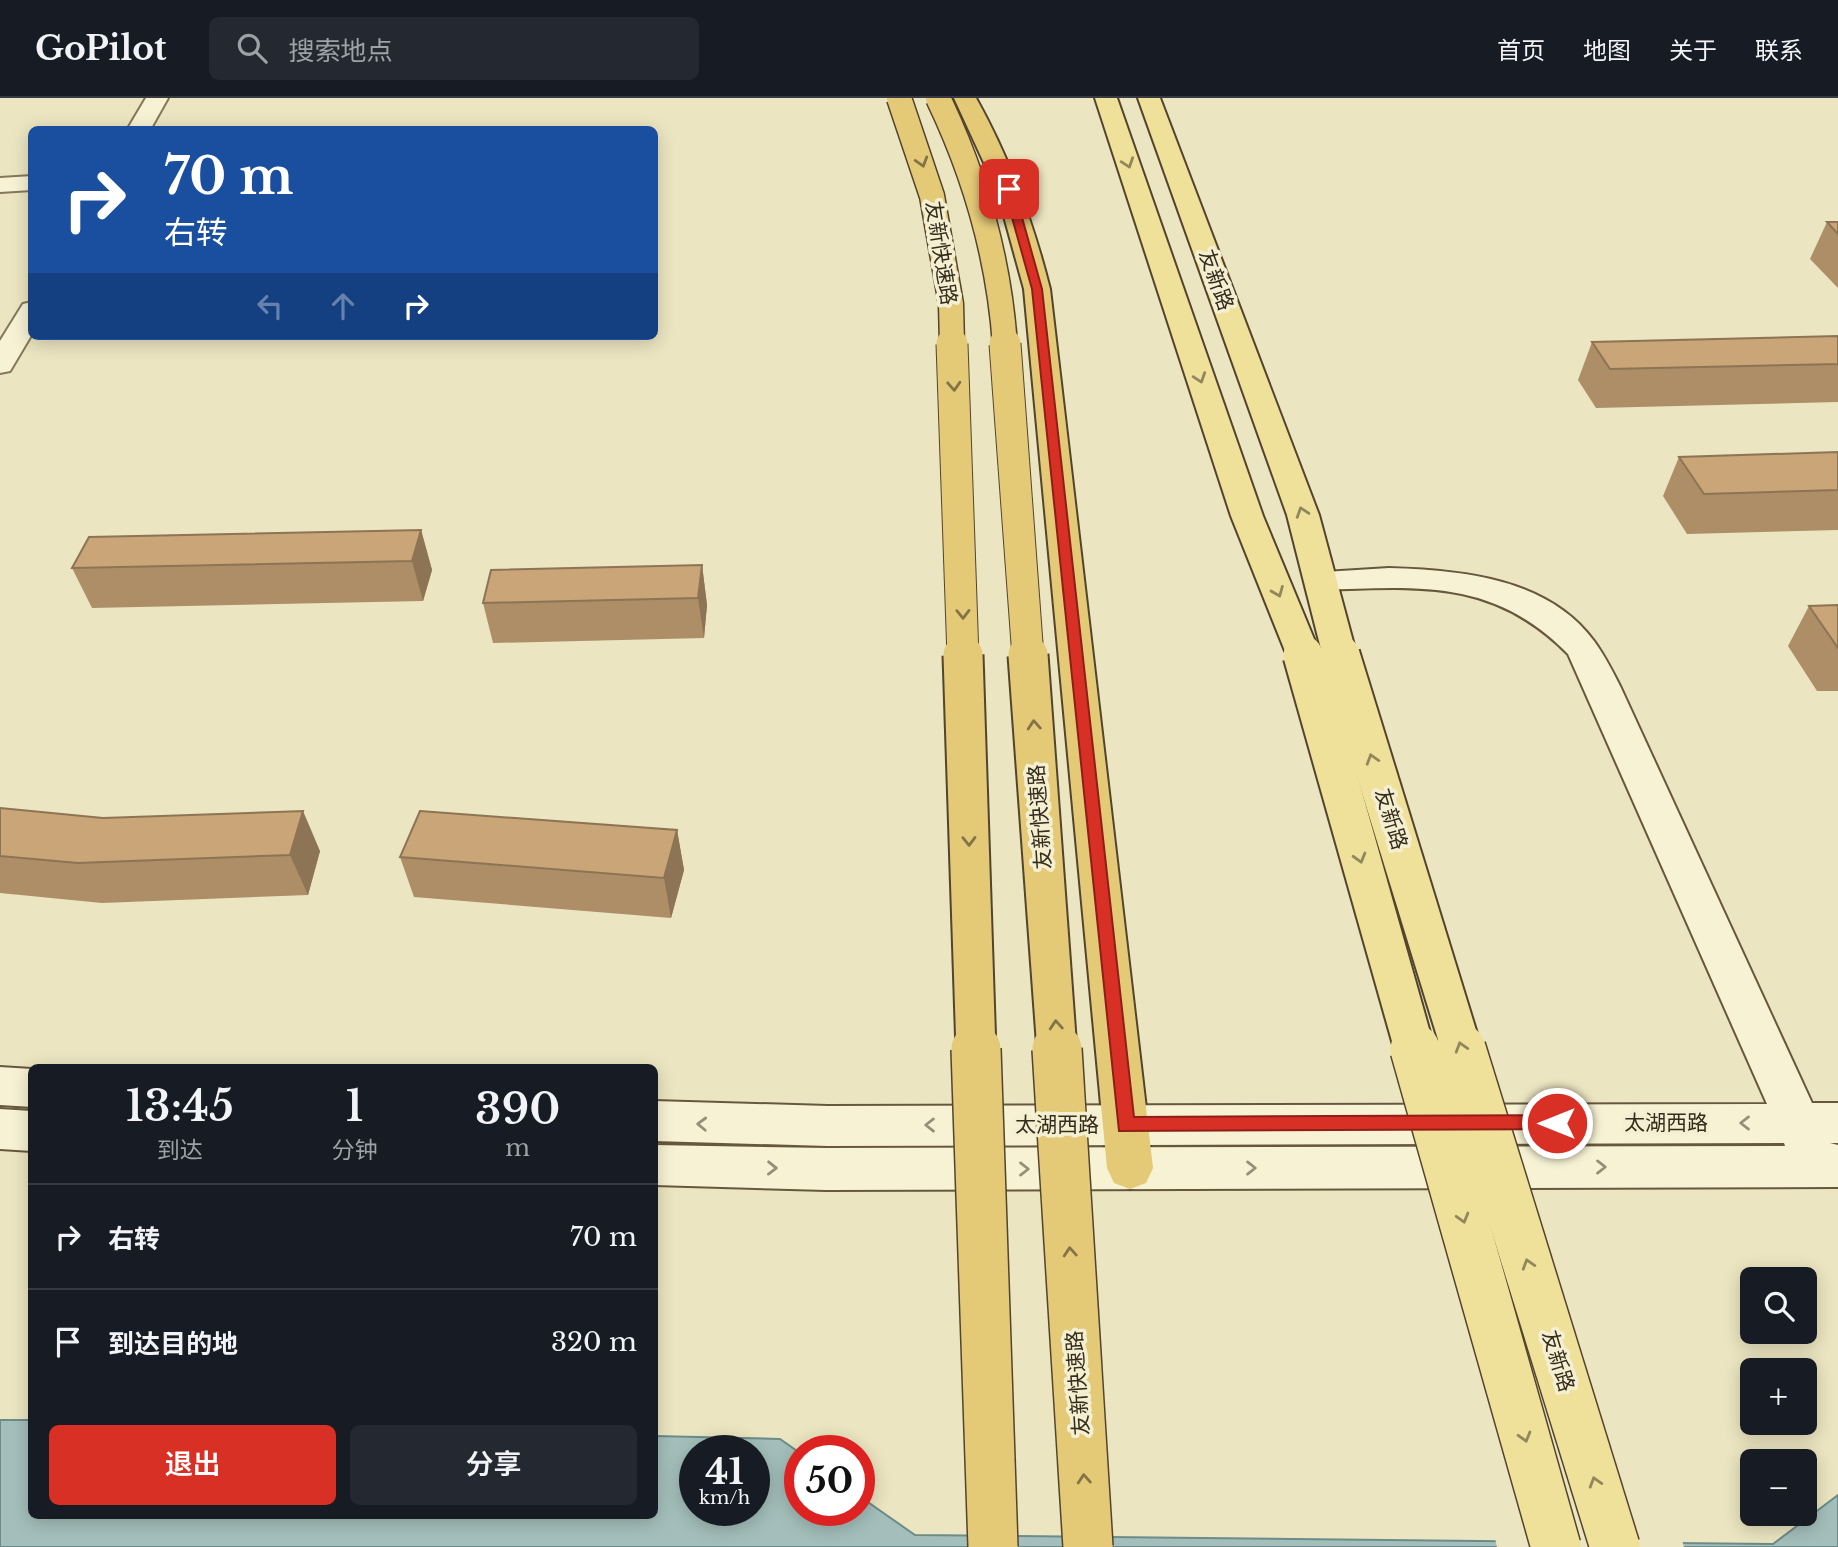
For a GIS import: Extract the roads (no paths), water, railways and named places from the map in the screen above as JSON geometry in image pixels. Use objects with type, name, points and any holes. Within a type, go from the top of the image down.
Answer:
[{"type":"highway","name":"友新快速路","points":[[899,98],[932,196],[951,304],[993,1547]]},
{"type":"highway","name":"友新快速路","points":[[938,98],[962,150],[976,194],[1002,306],[1059,1074],[1088,1547]]},
{"type":"highway","points":[[965,98],[1003,173],[1028,248],[1037,289],[1128,1147]]},
{"type":"main road","points":[[140,126],[157,98]]},
{"type":"main road","name":"友新路","points":[[1106,98],[1247,516],[1320,650],[1615,1547]]},
{"type":"main road","name":"友新路","points":[[1149,98],[1303,515],[1320,580],[1320,650],[1556,1547]]},
{"type":"main road","points":[[0,185],[28,183]]},
{"type":"main road","points":[[0,365],[28,317]]},
{"type":"main road","points":[[1320,580],[1423,579],[1471,584],[1535,608],[1581,647],[1604,688],[1818,1123],[1828,1166]]},
{"type":"main road","points":[[0,1087],[28,1088]]},
{"type":"main road","name":"太湖西路","points":[[658,1121],[816,1126],[1128,1147],[1828,1166]]},
{"type":"main road","name":"太湖西路","points":[[658,1165],[825,1169],[1128,1147],[1818,1123]]},
{"type":"main road","points":[[0,1129],[28,1131]]},
{"type":"water","points":[[0,1420],[28,1420],[28,1519],[658,1519],[658,1436],[679,1437],[679,1526],[770,1526],[770,1439],[784,1442],[784,1526],[875,1526],[875,1507],[915,1535],[1773,1544],[1797,1526],[1817,1526],[1817,1511],[1838,1495],[1838,1547],[0,1547]]}]
